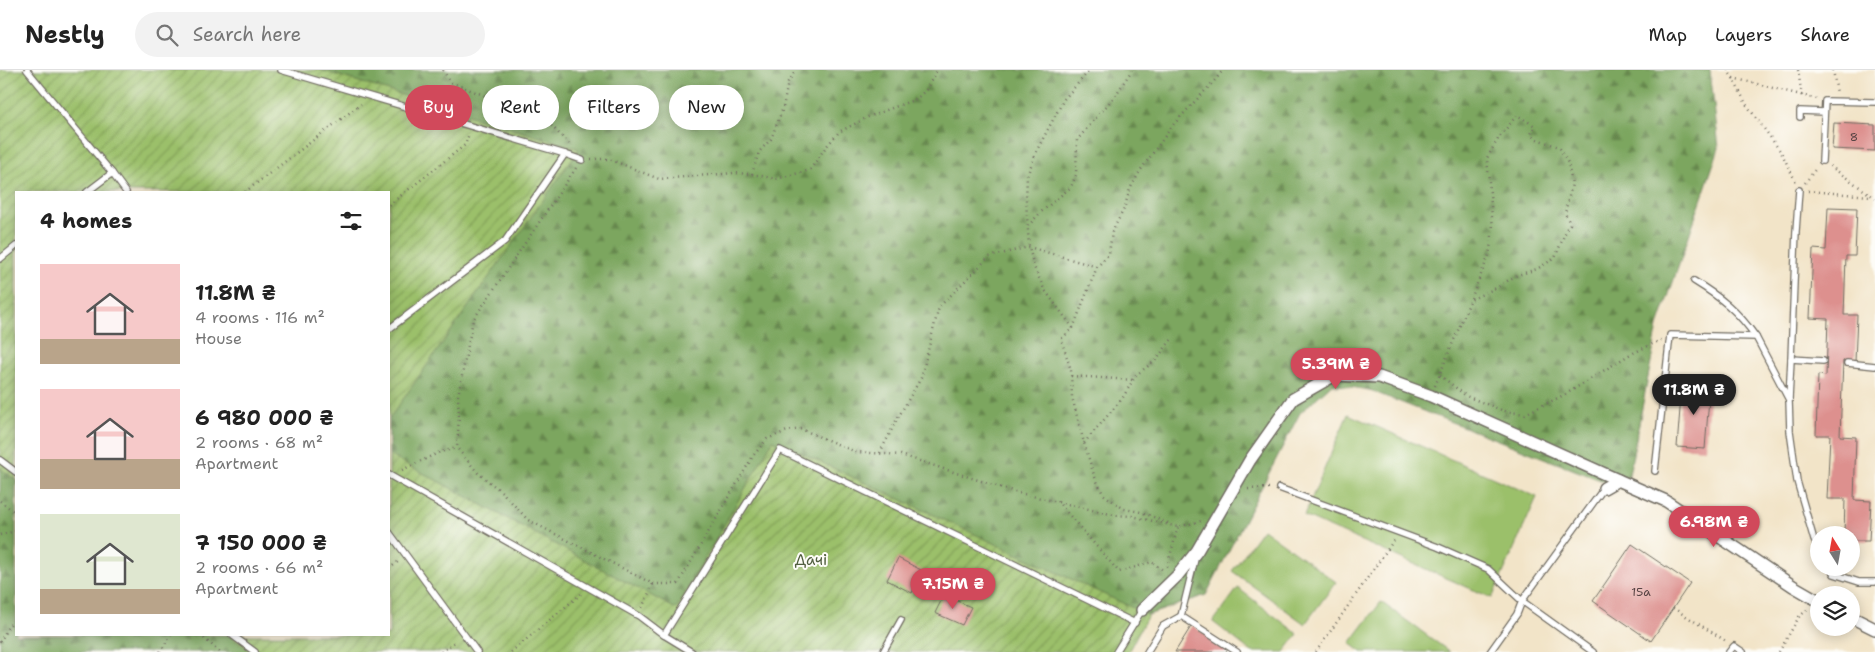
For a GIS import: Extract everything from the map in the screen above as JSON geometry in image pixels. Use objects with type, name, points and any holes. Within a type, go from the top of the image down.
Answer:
[{"type":"street","points":[[1142,610],[1177,576],[1196,551],[1250,460],[1293,400],[1335,375],[1378,377],[1431,397],[1666,501],[1810,596]]},
{"type":"street","points":[[1604,488],[1618,480]]},
{"type":"street","points":[[1860,622],[1875,629]]},
{"type":"lane","points":[[27,70],[125,191]]},
{"type":"lane","points":[[281,70],[405,106]]},
{"type":"lane","points":[[1822,161],[1824,101],[1875,102]]},
{"type":"lane","points":[[1800,117],[1800,111],[1824,112]]},
{"type":"lane","points":[[472,126],[582,160]]},
{"type":"lane","points":[[390,328],[505,241],[565,154]]},
{"type":"lane","points":[[88,191],[112,173]]},
{"type":"lane","points":[[1800,190],[1796,231],[1789,400],[1790,431],[1797,481],[1810,526]]},
{"type":"lane","points":[[0,259],[15,247]]},
{"type":"lane","points":[[1694,280],[1726,302],[1746,322],[1756,337],[1789,400]]},
{"type":"lane","points":[[1654,471],[1670,335],[1756,337]]},
{"type":"lane","points":[[1791,359],[1822,361]]},
{"type":"lane","points":[[1847,363],[1875,366]]},
{"type":"lane","points":[[664,635],[780,450],[1135,623]]},
{"type":"lane","points":[[0,460],[15,471]]},
{"type":"lane","points":[[390,475],[639,616],[664,635],[692,652]]},
{"type":"lane","points":[[1279,488],[1438,547],[1488,569],[1522,600],[1593,652]]},
{"type":"lane","points":[[1490,652],[1517,614],[1522,600],[1604,488]]},
{"type":"lane","points":[[390,533],[477,652]]},
{"type":"lane","points":[[1147,652],[1163,626],[1181,616],[1196,551]]},
{"type":"lane","points":[[1840,576],[1859,582],[1875,582]]},
{"type":"lane","points":[[1116,652],[1142,610]]},
{"type":"lane","points":[[1181,616],[1237,652]]},
{"type":"lane","points":[[883,652],[901,620]]},
{"type":"lane","points":[[233,636],[256,652]]},
{"type":"lane","points":[[1729,652],[1734,646],[1743,652]]},
{"type":"path","points":[[443,70],[450,82],[545,119],[582,160]]},
{"type":"path","points":[[752,174],[759,152],[771,139],[783,108],[788,82],[796,70]]},
{"type":"path","points":[[582,160],[609,159],[659,179],[734,173],[752,174],[776,180],[810,170],[839,132],[916,99],[926,90],[937,70]]},
{"type":"path","points":[[1073,328],[1044,289],[1034,267],[1029,247],[1026,201],[1027,176],[1037,150],[1064,99],[1090,70]]},
{"type":"path","points":[[1028,226],[1040,212],[1071,187],[1076,174],[1077,140],[1115,96],[1132,70]]},
{"type":"path","points":[[1178,527],[1141,512],[1124,509],[1103,494],[1094,475],[1084,443],[1072,397],[1068,357],[1061,339],[1073,328],[1097,267],[1109,254],[1112,232],[1124,210],[1130,189],[1140,171],[1173,125],[1216,80],[1223,70]]},
{"type":"path","points":[[1727,70],[1746,104],[1781,152],[1800,190]]},
{"type":"path","points":[[1798,70],[1802,96]]},
{"type":"path","points":[[1833,70],[1838,102]]},
{"type":"path","points":[[1733,78],[1824,101]]},
{"type":"path","points":[[246,191],[370,96]]},
{"type":"path","points":[[1431,397],[1470,300],[1489,255],[1493,228],[1487,158],[1498,138],[1517,115],[1535,126],[1531,134],[1534,138],[1559,146],[1568,163],[1572,184],[1566,213],[1570,224],[1566,228],[1555,258],[1537,268],[1515,276],[1498,287],[1470,300]]},
{"type":"path","points":[[390,204],[465,145],[470,130]]},
{"type":"path","points":[[582,160],[473,320],[458,396],[457,448],[478,473],[502,492],[528,520],[653,584],[678,584],[753,456],[767,439],[787,430],[801,429],[856,452],[900,454],[1015,492],[1114,515],[1132,516],[1178,527],[1216,517]]},
{"type":"path","points":[[1800,190],[1822,161],[1875,198]]},
{"type":"path","points":[[1800,190],[1871,196]]},
{"type":"path","points":[[880,453],[921,378],[940,307],[989,257],[1029,247],[1097,267]]},
{"type":"path","points":[[1440,375],[1466,396],[1504,412],[1525,414],[1566,394],[1629,355],[1670,335]]},
{"type":"path","points":[[1084,443],[1122,399],[1136,375],[1155,361],[1172,340]]},
{"type":"path","points":[[1071,376],[1133,380]]},
{"type":"path","points":[[390,475],[440,452],[457,448]]},
{"type":"path","points":[[1233,489],[1279,488]]},
{"type":"path","points":[[1056,500],[1119,572],[1152,562],[1166,573],[1178,527]]},
{"type":"path","points":[[0,501],[15,512]]},
{"type":"path","points":[[0,535],[15,531]]},
{"type":"path","points":[[1316,652],[1399,532]]},
{"type":"path","points":[[639,616],[653,584]]},
{"type":"path","points":[[511,652],[588,588]]},
{"type":"path","points":[[1673,608],[1734,646]]},
{"type":"path","points":[[1779,652],[1799,618]]},
{"type":"path","points":[[0,642],[8,627],[15,619]]},
{"type":"path","points":[[441,652],[464,635]]},
{"type":"path","points":[[160,652],[170,636]]},
{"type":"path","points":[[201,636],[220,652]]},
{"type":"green space","points":[[0,70],[320,70],[405,96],[405,130],[472,130],[472,116],[482,119],[482,130],[517,130],[579,149],[390,418],[390,191],[15,191],[15,479],[0,468]]},
{"type":"green space","points":[[320,70],[1710,70],[1719,148],[1658,326],[1626,490],[1369,390],[1332,384],[1300,413],[1206,595],[1148,615],[773,440],[676,609],[390,456],[390,418],[579,149],[517,130],[559,130],[559,85],[482,85],[482,119],[472,116],[472,85],[405,85],[405,96]]},
{"type":"green space","points":[[1348,414],[1537,497],[1492,598],[1304,516]]},
{"type":"green space","name":"Дачі","points":[[773,440],[1148,615],[1128,652],[252,652],[229,636],[390,636],[390,456],[676,609]]},
{"type":"green space","points":[[0,468],[15,479],[15,636],[229,636],[252,652],[0,652]]},
{"type":"green space","points":[[1263,529],[1336,582],[1305,624],[1232,571]]},
{"type":"green space","points":[[1238,588],[1298,634],[1284,652],[1252,652],[1213,622]]},
{"type":"green space","points":[[1381,602],[1450,652],[1362,652],[1350,643]]},
{"type":"building","points":[[1834,123],[1875,125],[1875,151],[1832,149]]},
{"type":"building","points":[[1828,207],[1857,208],[1855,256],[1846,256],[1844,315],[1857,315],[1855,362],[1843,361],[1840,436],[1856,437],[1854,500],[1871,501],[1869,541],[1860,541],[1860,526],[1844,526],[1845,499],[1827,499],[1830,435],[1816,435],[1818,375],[1826,376],[1828,319],[1810,318],[1813,249],[1826,250]]},
{"type":"building","points":[[1682,384],[1710,386],[1705,449],[1677,447]]},
{"type":"building","points":[[1632,544],[1690,583],[1651,641],[1593,601]]},
{"type":"building","points":[[898,558],[923,571],[912,593],[887,580]]},
{"type":"building","points":[[944,595],[971,607],[962,625],[935,613]]},
{"type":"building","points":[[1192,625],[1228,649],[1226,652],[1175,652]]}]
